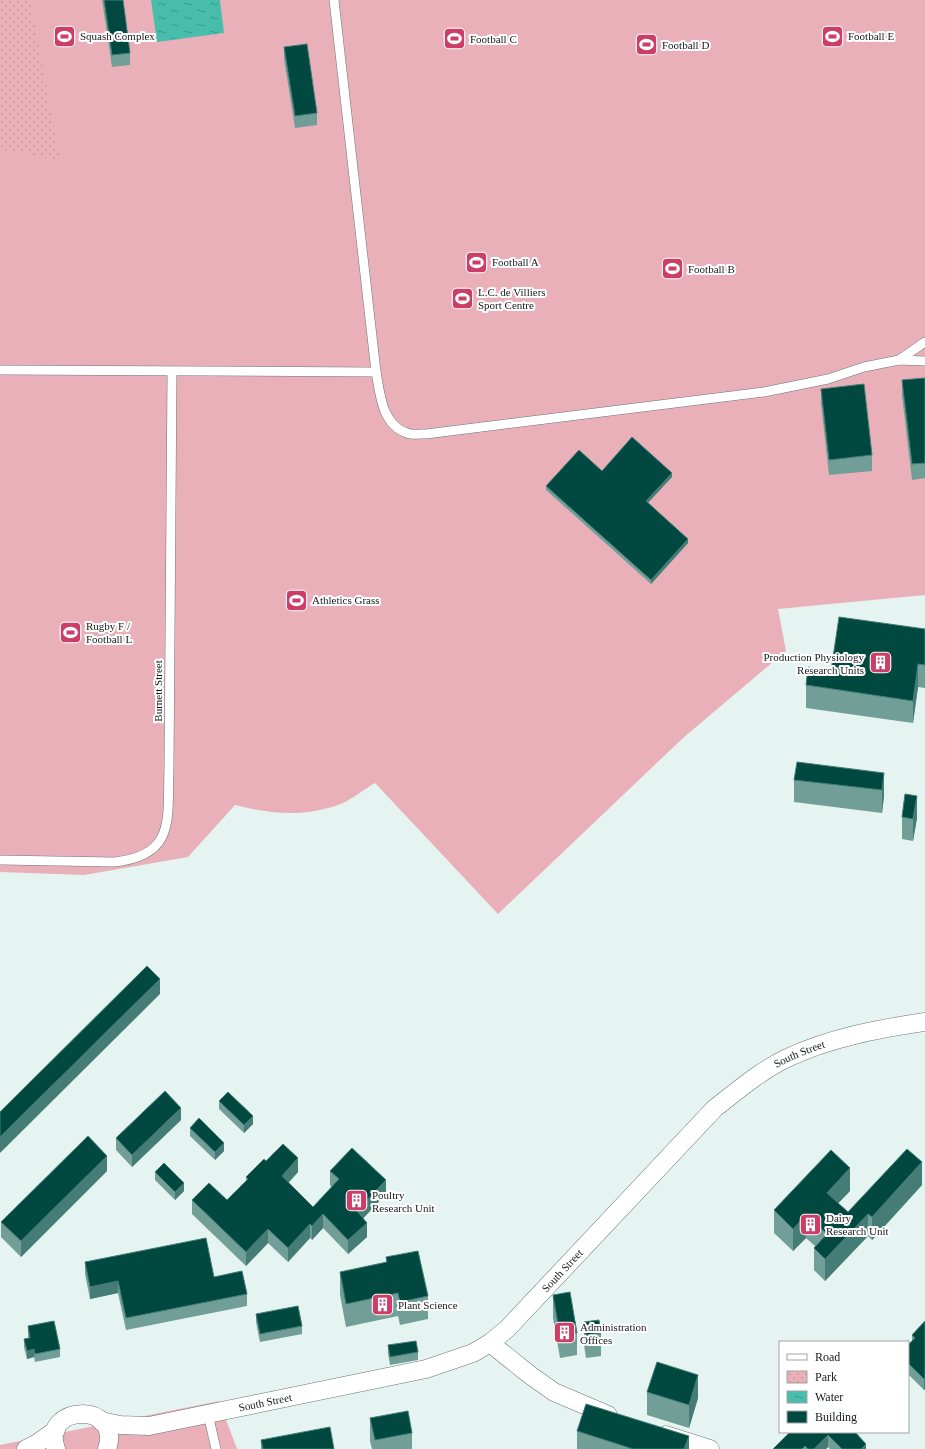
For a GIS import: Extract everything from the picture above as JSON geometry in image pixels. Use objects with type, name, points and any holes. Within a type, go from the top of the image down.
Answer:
[{"type":"street","name":"South Street","points":[[56,1430],[65,1418],[80,1413],[95,1416],[101,1421],[120,1425],[149,1426],[426,1369],[458,1360],[473,1353],[490,1343],[507,1329],[715,1108],[739,1089],[784,1060],[818,1046],[850,1035],[925,1022]]},
{"type":"street","points":[[490,1343],[554,1392],[571,1401],[621,1420]]},
{"type":"street","points":[[101,1421],[108,1432],[108,1447]]},
{"type":"street","name":"South Street","points":[[108,1447],[149,1426]]},
{"type":"street","points":[[26,1449],[56,1430]]},
{"type":"street","points":[[56,1430],[54,1438],[56,1449]]},
{"type":"street","points":[[649,1430],[710,1449]]},
{"type":"lane","points":[[334,0],[376,372],[383,405],[389,420],[398,428],[408,433],[426,434],[764,392],[828,379],[864,367],[899,360],[925,361]]},
{"type":"lane","points":[[899,360],[925,342]]},
{"type":"lane","points":[[0,370],[376,372]]},
{"type":"lane","name":"Burnett Street","points":[[0,860],[128,861],[149,853],[156,847],[164,832],[167,814],[169,767],[172,372]]},
{"type":"lane","points":[[208,1414],[216,1449]]},
{"type":"green space","name":"L.C. de Villiers Sport Centre","points":[[0,0],[925,0],[925,595],[778,609],[786,651],[683,738],[498,914],[375,783],[351,799],[340,804],[309,812],[273,812],[235,805],[188,857],[84,875],[0,872]]},
{"type":"green space","points":[[0,0],[30,0],[60,160],[0,149]]},
{"type":"green space","points":[[219,1401],[237,1449],[0,1449],[0,1445]]},
{"type":"water","points":[[151,0],[220,0],[224,33],[157,42]]},
{"type":"building","points":[[104,0],[123,0],[130,53],[112,55]]},
{"type":"building","points":[[307,44],[317,113],[295,116],[284,47]]},
{"type":"building","points":[[925,378],[925,463],[912,464],[902,380]]},
{"type":"building","points":[[864,384],[872,455],[829,460],[821,389]]},
{"type":"building","points":[[632,437],[672,473],[646,501],[688,539],[651,580],[546,486],[579,450],[602,471]]},
{"type":"building","points":[[839,617],[925,629],[925,665],[918,664],[913,701],[806,685],[808,667],[831,671]]},
{"type":"building","points":[[797,762],[884,773],[882,790],[794,780]]},
{"type":"building","points":[[905,794],[917,796],[913,819],[902,817]]},
{"type":"building","points":[[147,966],[160,979],[0,1137],[0,1112]]},
{"type":"building","points":[[165,1091],[181,1108],[132,1155],[116,1138]]},
{"type":"building","points":[[228,1092],[253,1116],[244,1125],[219,1101]]},
{"type":"building","points":[[199,1118],[224,1143],[215,1152],[190,1128]]},
{"type":"building","points":[[88,1136],[107,1156],[21,1241],[1,1222]]},
{"type":"building","points":[[283,1144],[298,1158],[282,1176],[313,1207],[339,1179],[330,1171],[352,1148],[386,1180],[357,1211],[367,1223],[348,1240],[323,1214],[312,1226],[310,1224],[288,1248],[268,1229],[246,1252],[192,1200],[209,1183],[227,1200],[248,1179],[246,1177],[264,1159],[266,1161]]},
{"type":"building","points":[[907,1149],[922,1162],[872,1217],[868,1214],[825,1259],[814,1248],[827,1234],[806,1215],[793,1229],[774,1210],[831,1150],[850,1168],[827,1193],[848,1212]]},
{"type":"building","points":[[164,1163],[184,1183],[175,1192],[155,1172]]},
{"type":"building","points":[[206,1238],[214,1277],[242,1271],[247,1294],[126,1318],[118,1281],[90,1287],[85,1262]]},
{"type":"building","points":[[418,1251],[428,1296],[400,1302],[398,1293],[346,1304],[340,1272],[387,1262],[386,1257]]},
{"type":"building","points":[[570,1292],[577,1333],[560,1336],[553,1295]]},
{"type":"building","points":[[298,1306],[302,1326],[260,1334],[256,1314]]},
{"type":"building","points":[[599,1320],[601,1333],[586,1335],[584,1322]]},
{"type":"building","points":[[54,1321],[60,1349],[35,1354],[34,1349],[27,1351],[24,1339],[30,1338],[28,1326]]},
{"type":"building","points":[[925,1321],[924,1379],[909,1364],[909,1344],[915,1338],[912,1335]]},
{"type":"building","points":[[416,1341],[418,1352],[390,1357],[388,1345]]},
{"type":"building","points":[[657,1362],[698,1375],[689,1405],[647,1392]]},
{"type":"building","points":[[586,1404],[689,1436],[684,1449],[633,1449],[577,1431]]},
{"type":"building","points":[[408,1411],[412,1433],[375,1440],[370,1418]]},
{"type":"building","points":[[330,1427],[334,1449],[263,1449],[261,1440]]},
{"type":"building","points":[[789,1433],[856,1433],[866,1444],[861,1449],[842,1449],[828,1435],[814,1449],[808,1449],[805,1446],[802,1449],[773,1449]]},
{"type":"place","name":"Squash Complex","points":[[64,36]]},
{"type":"place","name":"Football E","points":[[832,36]]},
{"type":"place","name":"Football C","points":[[454,39]]},
{"type":"place","name":"Football D","points":[[646,45]]},
{"type":"place","name":"Football A","points":[[477,262]]},
{"type":"place","name":"Football B","points":[[673,269]]},
{"type":"place","name":"L.C. de Villiers Sport Centre","points":[[462,298]]},
{"type":"place","name":"Athletics Grass","points":[[296,600]]},
{"type":"place","name":"Rugby F / Football L","points":[[70,632]]},
{"type":"place","name":"Production Physiology Research Units","points":[[880,663]]},
{"type":"place","name":"Poultry Research Unit","points":[[356,1201]]},
{"type":"place","name":"Dairy Research Unit","points":[[810,1224]]},
{"type":"place","name":"Plant Science","points":[[383,1305]]},
{"type":"place","name":"Administration Offices","points":[[565,1333]]}]
